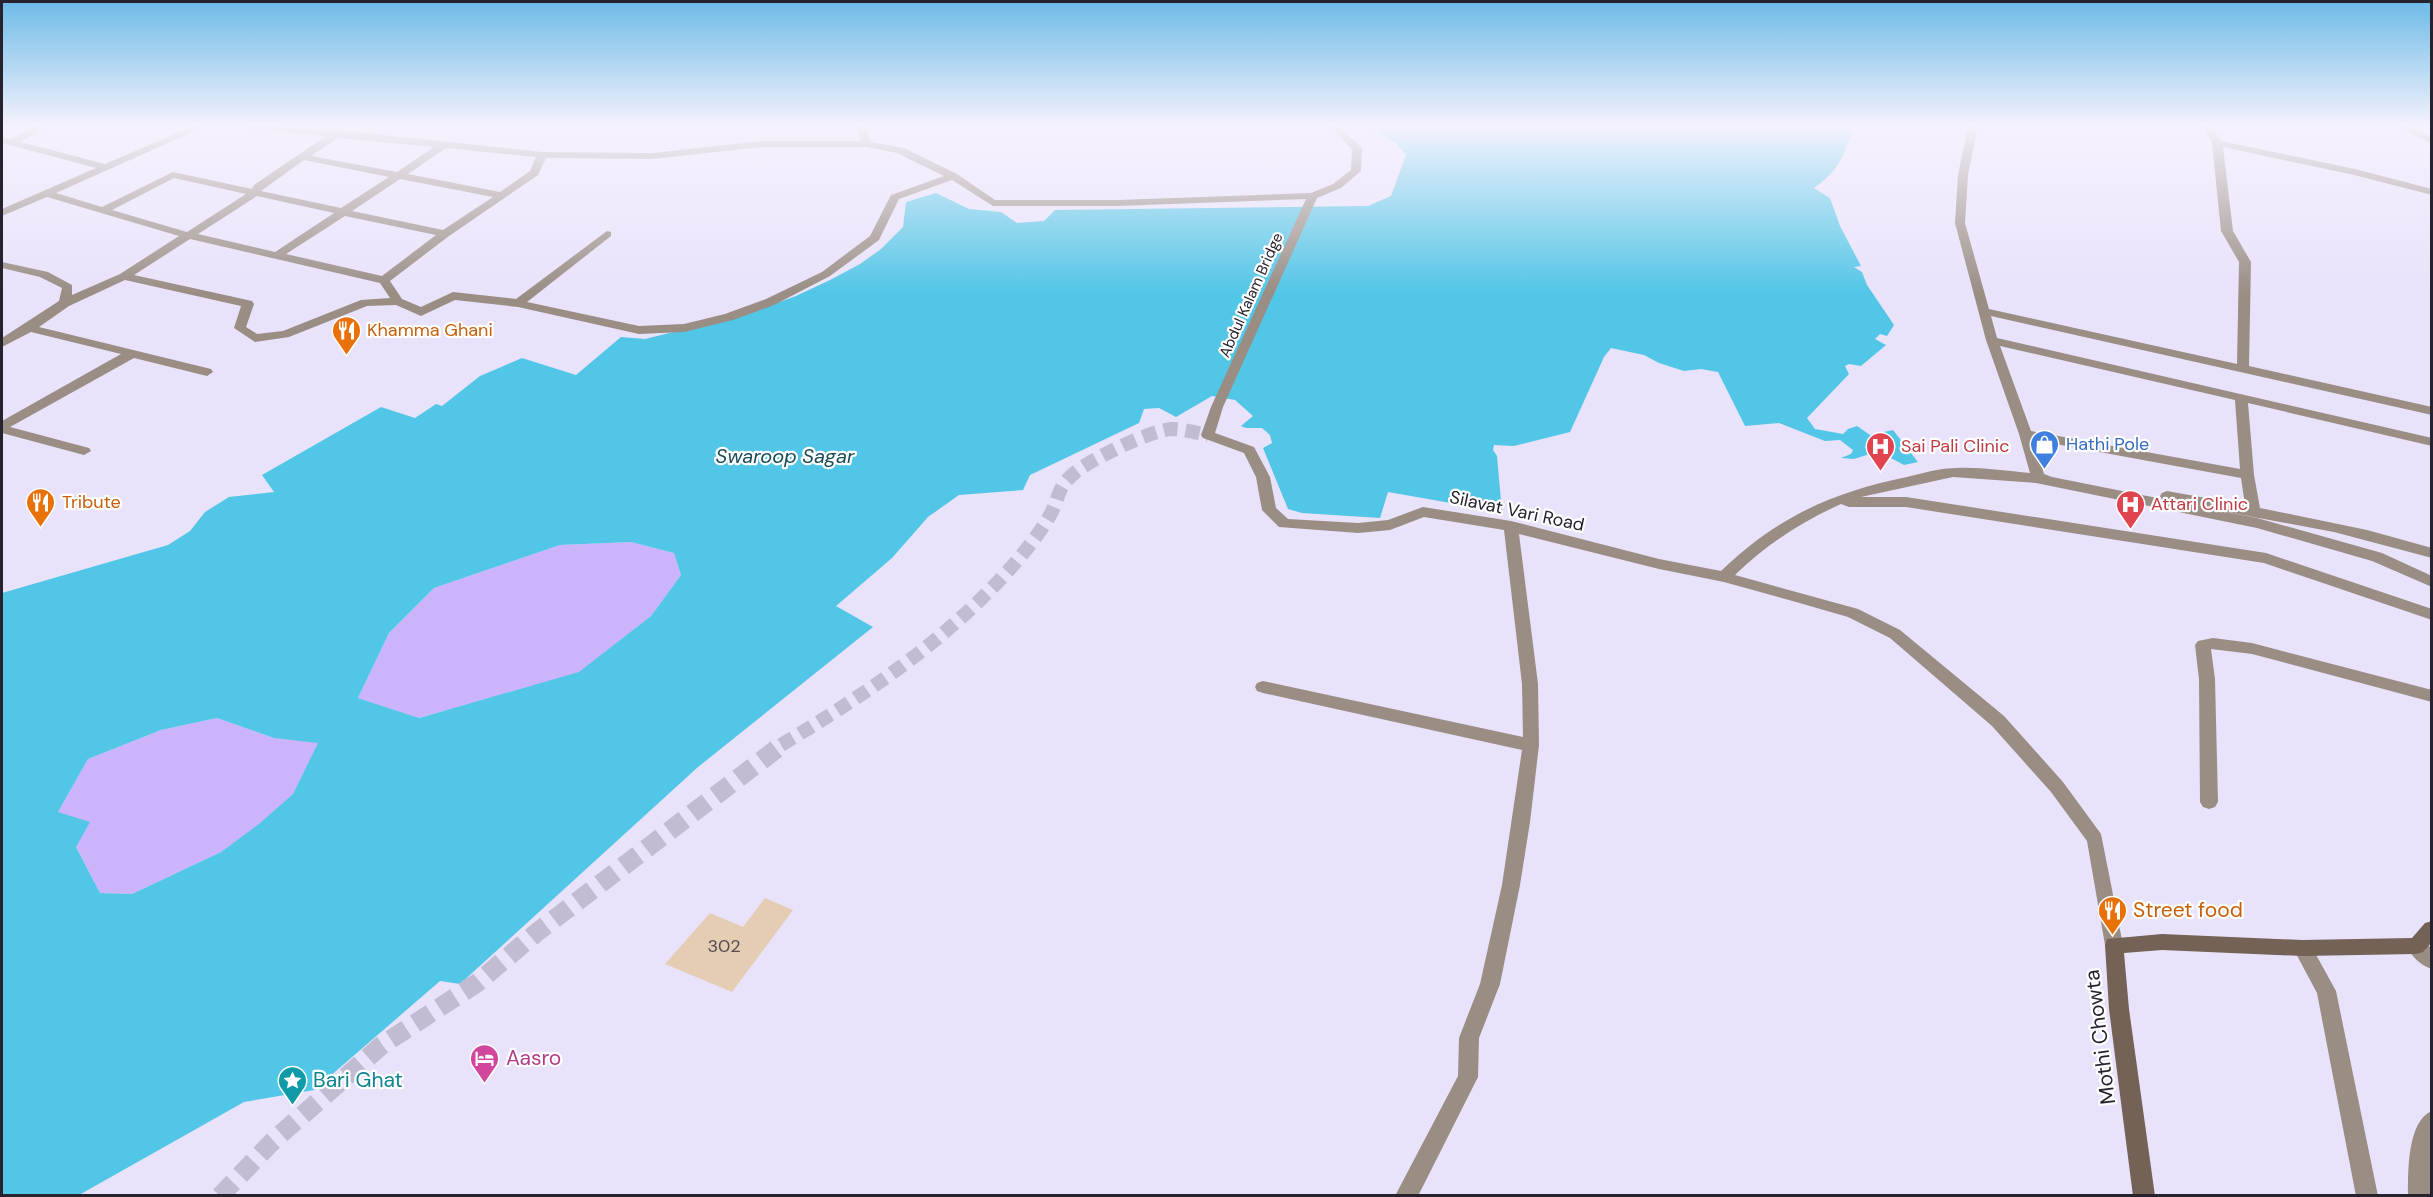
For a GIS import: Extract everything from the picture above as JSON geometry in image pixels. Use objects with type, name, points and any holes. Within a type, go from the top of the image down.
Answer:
[{"type":"main road","points":[[2424,951],[2432,929]]},
{"type":"main road","name":"Mothi Chowta","points":[[2144,1196],[2119,1009],[2114,945],[2162,942],[2424,951]]},
{"type":"street","points":[[2,213],[73,182]]},
{"type":"street","points":[[102,210],[159,182]]},
{"type":"street","points":[[202,182],[445,234]]},
{"type":"street","points":[[2,343],[29,328],[65,303],[124,276],[254,194],[258,187],[266,182]]},
{"type":"street","points":[[276,256],[388,182]]},
{"type":"street","points":[[438,182],[501,195]]},
{"type":"street","points":[[384,280],[521,182]]},
{"type":"street","points":[[124,276],[248,304],[240,328],[255,338],[285,334],[365,303],[398,301],[422,312],[453,296],[518,303],[639,330],[684,328],[729,317],[770,302],[826,274],[874,238],[896,197],[937,182]]},
{"type":"street","points":[[962,182],[993,203],[1117,203],[1312,196],[1342,182]]},
{"type":"street","points":[[1962,182],[1960,223],[1992,340],[2026,434],[2039,479]]},
{"type":"street","points":[[2221,182],[2227,231],[2245,262],[2243,369]]},
{"type":"street","points":[[2393,182],[2432,192]]},
{"type":"street","points":[[47,194],[186,235],[384,280],[398,301]]},
{"type":"street","name":"Abdul Kalam Bridge","points":[[1208,435],[1217,407],[1312,196]]},
{"type":"street","points":[[518,303],[607,234]]},
{"type":"street","points":[[2,265],[44,274],[68,286],[65,303]]},
{"type":"street","points":[[1984,311],[2432,411]]},
{"type":"street","points":[[29,328],[207,372]]},
{"type":"street","points":[[1992,340],[2432,442]]},
{"type":"street","points":[[2,427],[130,354]]},
{"type":"street","points":[[2241,398],[2247,475],[2253,510]]},
{"type":"street","points":[[2,427],[84,451]]},
{"type":"street","points":[[2026,434],[2247,475]]},
{"type":"street","name":"Silavat Vari Road","points":[[1208,435],[1249,450],[1263,477],[1269,510],[1284,524],[1358,528],[1390,525],[1423,512],[1486,520],[1659,564],[1724,577],[1853,614],[1895,634],[1998,722],[2056,788],[2095,839],[2114,945]]},
{"type":"street","points":[[1724,577],[1748,552],[1795,520],[1831,501],[1896,483],[1957,472],[2091,482],[2253,510],[2399,543],[2432,553]]},
{"type":"street","points":[[2039,479],[2257,523],[2377,556],[2432,582]]},
{"type":"street","points":[[1831,501],[1906,502],[2266,558],[2432,615]]},
{"type":"street","points":[[1406,1196],[1468,1077],[1468,1038],[1490,984],[1511,885],[1531,745],[1530,684],[1511,526]]},
{"type":"street","points":[[2209,802],[2207,679],[2203,645],[2211,643],[2238,646],[2361,675],[2432,696]]},
{"type":"street","points":[[1263,687],[1531,745]]},
{"type":"street","points":[[2302,948],[2326,991],[2367,1196]]},
{"type":"street","points":[[2424,951],[2432,961]]},
{"type":"street","points":[[2419,1196],[2419,1162],[2428,1124],[2432,1121]]},
{"type":"shaded area","points":[[631,542],[674,553],[681,575],[651,616],[579,673],[418,718],[358,698],[389,633],[434,588],[560,545]]},
{"type":"shaded area","points":[[217,718],[274,738],[319,742],[293,794],[259,825],[221,852],[132,894],[100,893],[58,812],[88,759],[161,730]]},
{"type":"water","name":"Swaroop Sagar","points":[[1396,182],[1823,182],[1814,188],[1830,198],[1840,226],[1861,266],[1854,267],[1862,272],[1867,285],[1894,325],[1887,336],[1880,334],[1875,339],[1886,345],[1861,366],[1849,364],[1845,366],[1849,374],[1807,418],[1815,429],[1843,434],[1848,429],[1857,426],[1870,435],[1893,430],[1918,462],[1904,465],[1887,456],[1873,453],[1854,459],[1841,458],[1851,454],[1853,450],[1840,440],[1825,441],[1779,423],[1745,426],[1718,372],[1701,369],[1684,371],[1659,363],[1644,355],[1611,348],[1604,357],[1570,432],[1514,446],[1494,445],[1502,512],[1388,492],[1380,518],[1302,513],[1288,509],[1263,448],[1272,443],[1270,435],[1262,428],[1241,426],[1253,416],[1235,400],[1212,396],[1176,417],[1159,408],[1144,409],[1139,423],[1030,475],[1023,490],[959,495],[928,517],[892,558],[836,606],[873,627],[698,767],[460,984],[440,981],[314,1090],[244,1102],[79,1195],[2,1196],[2,593],[168,545],[190,531],[205,512],[229,497],[274,492],[262,475],[381,407],[415,418],[436,404],[442,406],[480,376],[522,358],[576,375],[621,337],[645,339],[746,314],[796,296],[860,264],[881,249],[903,227],[906,202],[936,193],[969,209],[1001,212],[1017,223],[1044,221],[1055,210],[1368,206],[1391,196]],"holes":[[[631,542],[674,553],[681,575],[651,616],[579,672],[419,718],[358,698],[389,633],[434,588],[560,545]],[[217,718],[274,738],[318,743],[293,794],[259,824],[221,852],[132,894],[100,893],[76,847],[90,822],[58,812],[88,759],[161,730]]]},
{"type":"building","points":[[765,898],[793,910],[732,992],[665,964],[710,913],[743,927]]},
{"type":"tunnel","points":[[781,745],[901,667],[957,622],[1024,552],[1049,517],[1065,483],[1077,471],[1096,459],[1151,434],[1176,429],[1208,435]]},
{"type":"tunnel","points":[[220,1196],[273,1141],[382,1045],[477,983],[536,933],[783,744]]},
{"type":"place","name":"Khamma Ghani","points":[[346,356]]},
{"type":"place","name":"Hathi Pole","points":[[2045,470]]},
{"type":"place","name":"Sai Pali Clinic","points":[[1880,472]]},
{"type":"place","name":"Tribute","points":[[41,528]]},
{"type":"place","name":"Attari Clinic","points":[[2130,530]]},
{"type":"place","name":"Street food","points":[[2112,936]]},
{"type":"place","name":"Aasro","points":[[485,1084]]},
{"type":"place","name":"Bari Ghat","points":[[292,1106]]}]
